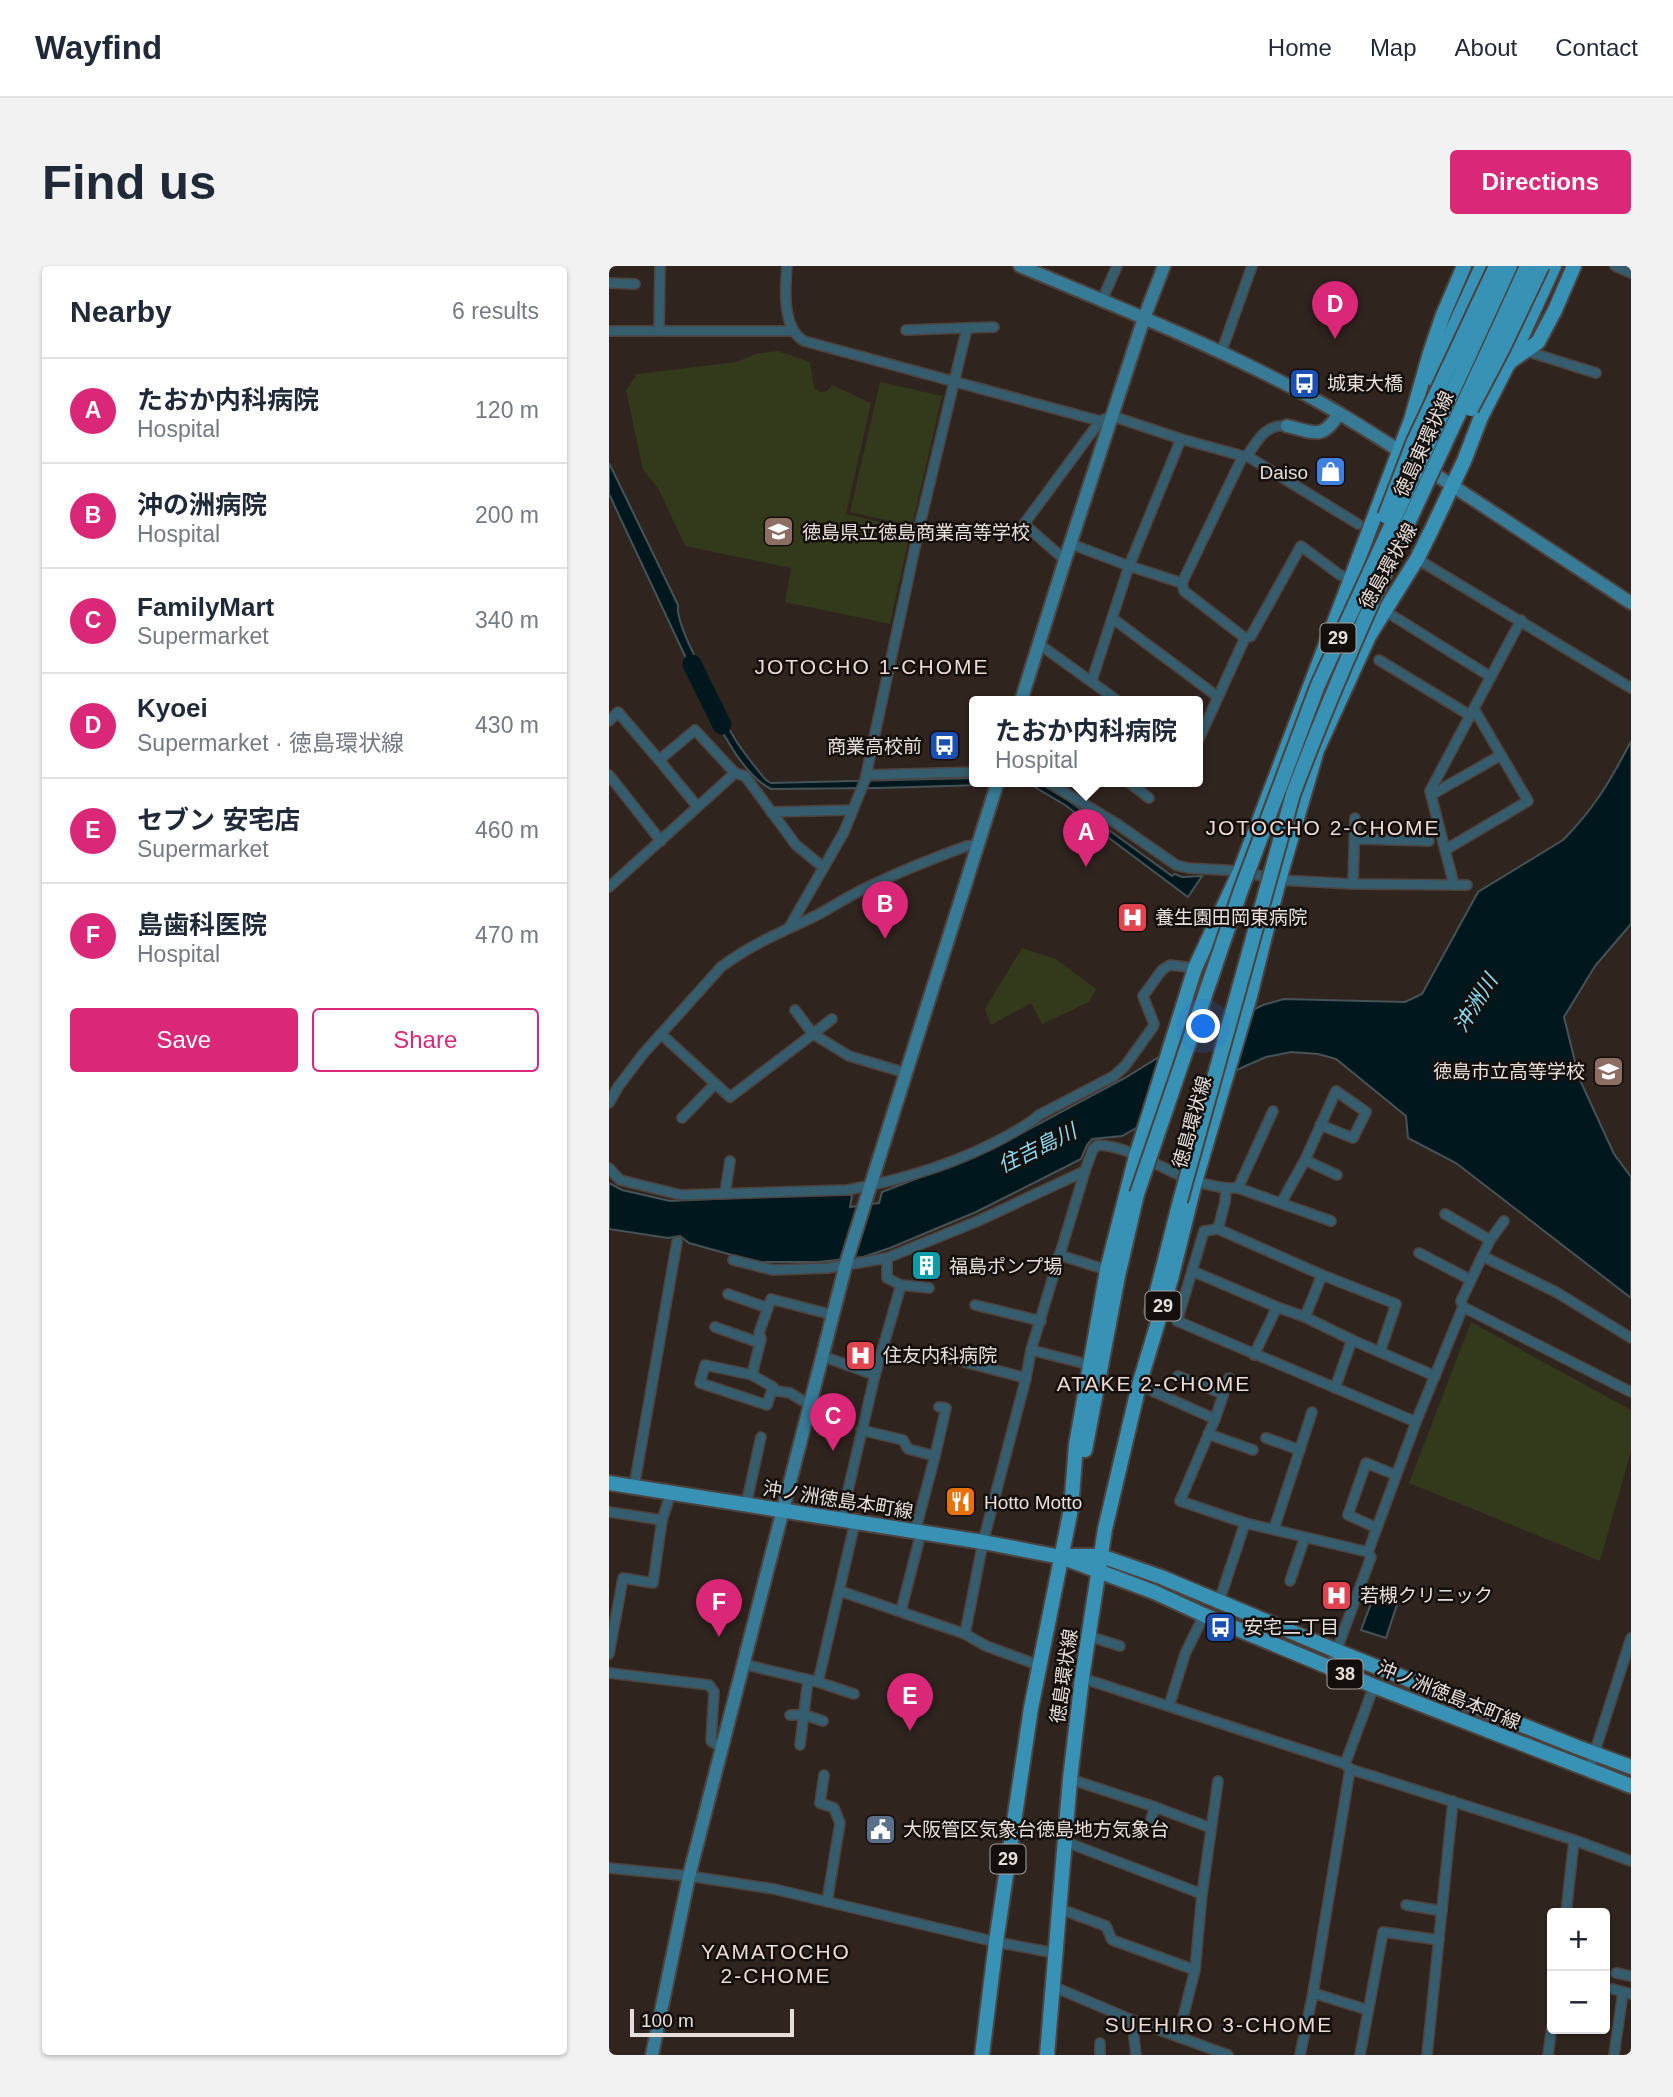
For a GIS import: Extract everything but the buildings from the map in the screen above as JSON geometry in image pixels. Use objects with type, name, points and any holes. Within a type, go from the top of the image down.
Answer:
[{"type":"main road","name":"徳島環状線","points":[[1070,1509],[1076,1445],[1107,1270],[1142,1133],[1195,968],[1240,871],[1411,421],[1434,340],[1464,266]]},
{"type":"main road","name":"29","points":[[1411,421],[1482,266]]},
{"type":"main road","points":[[1351,609],[1414,441],[1496,266]]},
{"type":"main road","name":"徳島環状線","points":[[982,2055],[996,1942],[1038,1665],[1137,1194],[1266,818],[1318,685],[1510,266]]},
{"type":"main road","name":"徳島東環状線","points":[[1139,1385],[1154,1303],[1180,1201],[1293,793],[1347,659],[1527,266]]},
{"type":"main road","points":[[1405,531],[1503,348],[1542,266]]},
{"type":"main road","name":"29","points":[[1511,361],[1554,266]]},
{"type":"main road","name":"徳島環状線","points":[[1047,2055],[1070,1779],[1082,1678],[1115,1484],[1139,1385],[1171,1279],[1195,1182],[1247,1006],[1279,880],[1317,750],[1361,653],[1417,559],[1453,485],[1481,417],[1511,361],[1538,342],[1574,266]]},
{"type":"main road","name":"沖ノ洲徳島本町線","points":[[609,1482],[1061,1557],[1154,1592],[1374,1686],[1631,1786]]},
{"type":"main road","name":"沖ノ洲徳島本町線","points":[[1061,1557],[1101,1556],[1161,1577],[1337,1651],[1631,1767]]},
{"type":"street","points":[[659,331],[660,266]]},
{"type":"street","points":[[787,266],[787,310],[793,331],[804,341],[1245,456],[1358,524]]},
{"type":"street","points":[[1102,300],[1117,266]]},
{"type":"street","points":[[1023,696],[1071,544],[1106,418],[1164,266]]},
{"type":"street","points":[[1221,353],[1252,266]]},
{"type":"street","points":[[1615,266],[1631,274]]},
{"type":"street","points":[[1027,267],[1297,389],[1399,450],[1631,603]]},
{"type":"street","points":[[609,283],[635,285]]},
{"type":"street","points":[[906,330],[994,327]]},
{"type":"street","points":[[790,926],[844,832],[866,777],[920,524],[967,328]]},
{"type":"street","points":[[609,331],[793,331]]},
{"type":"street","points":[[1527,351],[1596,373]]},
{"type":"street","points":[[1245,638],[1184,591],[1182,583],[1245,456],[1265,432],[1273,426],[1326,431],[1339,413]]},
{"type":"street","points":[[1065,559],[1024,524],[1106,418]]},
{"type":"street","points":[[1092,680],[1129,566],[1181,439]]},
{"type":"street","points":[[1071,544],[1182,583]]},
{"type":"street","points":[[1203,730],[1245,638],[1251,636],[1301,546],[1340,575],[1350,578]]},
{"type":"street","points":[[1417,559],[1631,688]]},
{"type":"street","points":[[1385,611],[1491,677]]},
{"type":"street","points":[[1112,618],[1218,696]]},
{"type":"street","points":[[1454,885],[1430,791],[1521,620]]},
{"type":"street","points":[[1039,644],[1112,696]]},
{"type":"street","points":[[1379,660],[1472,712],[1528,801],[1445,850]]},
{"type":"street","points":[[609,720],[618,712],[697,806]]},
{"type":"street","points":[[659,760],[695,730],[735,773],[745,776],[796,845],[824,867]]},
{"type":"street","points":[[1431,795],[1501,755]]},
{"type":"street","points":[[866,777],[969,772]]},
{"type":"street","points":[[609,887],[735,773]]},
{"type":"street","points":[[609,775],[661,841]]},
{"type":"street","points":[[652,2055],[689,1877],[846,1262],[996,787]]},
{"type":"street","points":[[1056,787],[1117,824],[1175,865],[1240,871],[1279,880],[1468,885]]},
{"type":"street","points":[[1135,787],[1149,797]]},
{"type":"street","points":[[771,812],[853,810]]},
{"type":"street","points":[[1353,884],[1355,818]]},
{"type":"street","points":[[1355,839],[1429,841]]},
{"type":"street","points":[[609,1103],[618,1087],[661,1034],[720,967],[732,958],[907,868],[967,846],[977,845]]},
{"type":"street","points":[[609,1168],[620,1180],[681,1195],[847,1190],[938,1166],[988,1146],[1032,1122],[1039,1115],[1114,1076],[1125,1066],[1153,1027],[1143,996],[1162,971],[1174,964],[1195,968]]},
{"type":"street","points":[[795,1010],[813,1034],[849,1056],[906,1073]]},
{"type":"street","points":[[661,1034],[730,1097],[832,1019]]},
{"type":"street","points":[[682,1118],[715,1084]]},
{"type":"street","points":[[1281,1203],[1305,1160],[1320,1125],[1336,1091],[1366,1112],[1353,1138],[1320,1125]]},
{"type":"street","points":[[1238,1188],[1273,1111]]},
{"type":"street","points":[[965,1634],[983,1542],[1031,1350],[1093,1149],[1098,1145],[1106,1146],[1195,1182],[1238,1188],[1331,1221]]},
{"type":"street","points":[[1305,1160],[1337,1175]]},
{"type":"street","points":[[725,1193],[730,1161]]},
{"type":"street","points":[[733,1260],[773,1270],[887,1258],[978,1221],[1085,1171]]},
{"type":"street","points":[[1217,1228],[1226,1188]]},
{"type":"street","points":[[1445,1214],[1490,1240]]},
{"type":"street","points":[[1368,1552],[1416,1422],[1463,1307],[1461,1301],[1490,1240],[1504,1221]]},
{"type":"street","points":[[1380,1352],[1396,1304],[1322,1275],[1217,1228],[1204,1231],[1177,1321],[1416,1422]]},
{"type":"street","points":[[634,1487],[677,1242]]},
{"type":"street","points":[[1419,1253],[1471,1280]]},
{"type":"street","points":[[1059,1255],[1107,1270]]},
{"type":"street","points":[[1482,1256],[1556,1292],[1631,1338]]},
{"type":"street","points":[[887,1258],[887,1278],[901,1285],[929,1288]]},
{"type":"street","points":[[1192,1271],[1305,1317],[1435,1376]]},
{"type":"street","points":[[1305,1317],[1322,1275]]},
{"type":"street","points":[[800,1745],[804,1715],[839,1591],[861,1430],[901,1285]]},
{"type":"street","points":[[728,1294],[768,1308]]},
{"type":"street","points":[[752,1375],[760,1343],[759,1333],[771,1299],[833,1315]]},
{"type":"street","points":[[975,1305],[1041,1321]]},
{"type":"street","points":[[1254,1354],[1276,1307]]},
{"type":"street","points":[[1463,1307],[1631,1392]]},
{"type":"street","points":[[715,1327],[760,1343]]},
{"type":"street","points":[[1335,1388],[1352,1340]]},
{"type":"street","points":[[1031,1350],[1090,1365]]},
{"type":"street","points":[[823,1356],[875,1375]]},
{"type":"street","points":[[941,1356],[1026,1378]]},
{"type":"street","points":[[705,1364],[752,1375],[773,1387],[772,1390],[767,1405],[700,1384],[705,1364]]},
{"type":"street","points":[[1178,1376],[1223,1394]]},
{"type":"street","points":[[1229,1378],[1215,1419],[1180,1501],[1245,1523],[1368,1552],[1371,1557],[1330,1668]]},
{"type":"street","points":[[1139,1385],[1215,1419]]},
{"type":"street","points":[[772,1390],[790,1393],[810,1405]]},
{"type":"street","points":[[901,1612],[946,1408],[939,1407]]},
{"type":"street","points":[[1274,1529],[1312,1412]]},
{"type":"street","points":[[861,1430],[903,1440],[908,1448],[935,1456]]},
{"type":"street","points":[[1207,1434],[1252,1450]]},
{"type":"street","points":[[745,1505],[761,1437]]},
{"type":"street","points":[[1266,1438],[1300,1450]]},
{"type":"street","points":[[1377,1528],[1348,1514],[1366,1463],[1396,1475]]},
{"type":"street","points":[[609,1654],[623,1578],[653,1583],[662,1520],[671,1493]]},
{"type":"street","points":[[609,1512],[662,1520]]},
{"type":"street","points":[[1219,1602],[1245,1523]]},
{"type":"street","points":[[1290,1581],[1305,1537]]},
{"type":"street","points":[[839,1591],[965,1634],[986,1646],[1038,1665]]},
{"type":"street","points":[[1169,1706],[1185,1654],[1204,1615]]},
{"type":"street","points":[[1088,1636],[1120,1646]]},
{"type":"street","points":[[1589,1770],[1631,1638]]},
{"type":"street","points":[[743,1664],[854,1694]]},
{"type":"street","points":[[609,1674],[709,1685],[714,1692],[711,1741],[722,1748]]},
{"type":"street","points":[[1082,1678],[1631,1861]]},
{"type":"street","points":[[1300,2055],[1313,1993],[1347,1767],[1374,1686]]},
{"type":"street","points":[[790,1715],[804,1715],[823,1721]]},
{"type":"street","points":[[824,1775],[820,1803],[834,1808],[840,1823],[827,1902]]},
{"type":"street","points":[[1070,1779],[1211,1828]]},
{"type":"street","points":[[1178,2037],[1195,1970],[1202,1894],[1218,1781]]},
{"type":"street","points":[[1427,2055],[1453,1801]]},
{"type":"street","points":[[1151,1819],[1155,1807]]},
{"type":"street","points":[[1567,1908],[1574,1840]]},
{"type":"street","points":[[1066,1842],[1202,1894]]},
{"type":"street","points":[[609,1868],[774,1889],[996,1942],[1055,1953]]},
{"type":"street","points":[[1406,1905],[1442,1911]]},
{"type":"street","points":[[1060,1909],[1106,1926],[1112,1940],[1195,1970]]},
{"type":"street","points":[[1360,2055],[1383,1932],[1439,1940]]},
{"type":"street","points":[[1616,1973],[1631,1976]]},
{"type":"street","points":[[1052,1986],[1132,2020],[1228,2055]]},
{"type":"street","points":[[1610,1988],[1627,1993],[1614,2055]]},
{"type":"street","points":[[1313,1993],[1368,2010]]},
{"type":"street","points":[[1132,2020],[1136,2055]]},
{"type":"street","points":[[1548,2055],[1551,2034]]},
{"type":"street","points":[[1100,2043],[1100,2055]]},
{"type":"green space","points":[[778,351],[810,362],[814,388],[820,392],[827,391],[832,385],[871,403],[846,514],[902,527],[909,538],[890,624],[785,602],[791,568],[685,546],[658,488],[643,470],[626,390],[637,374],[737,362],[755,354]]},
{"type":"green space","points":[[880,382],[942,396],[910,535],[903,524],[850,512]]},
{"type":"green space","points":[[1022,948],[1056,959],[1096,989],[1089,1002],[1042,1024],[1031,1003],[991,1025],[985,1009]]},
{"type":"green space","points":[[1471,1322],[1631,1410],[1631,1451],[1600,1561],[1409,1483]]},
{"type":"water","points":[[609,463],[678,605],[684,633],[709,685],[701,690],[609,494]]},
{"type":"water","points":[[717,700],[725,722],[737,742],[771,783],[969,778],[969,785],[771,789],[751,774],[742,763],[707,704]]},
{"type":"water","points":[[1631,741],[1631,924],[1595,966],[1564,1017],[1579,1078],[1614,1154],[1631,1177],[1631,1298],[1456,1163],[1408,1138],[1406,1116],[1336,1059],[1318,1054],[1291,1052],[1266,1057],[1241,1068],[1122,1136],[1092,1139],[1081,1159],[976,1212],[863,1257],[819,1262],[757,1262],[689,1243],[680,1236],[668,1238],[609,1229],[609,1183],[622,1190],[670,1201],[846,1193],[852,1196],[850,1207],[879,1203],[882,1192],[992,1149],[1125,1078],[1172,1049],[1263,1005],[1284,999],[1405,1002],[1422,994],[1478,892],[1563,840],[1601,794]]},
{"type":"water","points":[[1035,787],[1046,787],[1069,801],[1172,876],[1202,876],[1188,897],[1065,805]]},
{"type":"water","points":[[1375,1593],[1398,1601],[1386,1638],[1361,1630]]},
{"type":"pier","points":[[1225,1020],[1204,1092],[1162,1116],[1179,1041]]},
{"type":"waterway","points":[[692,664],[722,725]]},
{"type":"place","name":"Kyoei","points":[[1335,339]]},
{"type":"place","name":"城東大橋","points":[[1304,383]]},
{"type":"place","name":"Daiso","points":[[1331,472]]},
{"type":"place","name":"徳島県立徳島商業高等学校","points":[[779,532]]},
{"type":"place","name":"商業高校前","points":[[945,746]]},
{"type":"place","name":"たおか内科病院","points":[[1086,867]]},
{"type":"place","name":"養生園田岡東病院","points":[[1132,917]]},
{"type":"place","name":"沖の洲病院","points":[[885,939]]},
{"type":"place","name":"徳島市立高等学校","points":[[1608,1071]]},
{"type":"place","name":"福島ポンプ場","points":[[926,1266]]},
{"type":"place","name":"住友内科病院","points":[[860,1355]]},
{"type":"place","name":"FamilyMart","points":[[833,1451]]},
{"type":"place","name":"Hotto Motto","points":[[961,1502]]},
{"type":"place","name":"若槻クリニック","points":[[1337,1595]]},
{"type":"place","name":"安宅二丁目","points":[[1221,1627]]},
{"type":"place","name":"島歯科医院","points":[[719,1637]]},
{"type":"place","name":"セブン 安宅店","points":[[910,1731]]},
{"type":"place","name":"大阪管区気象台徳島地方気象台","points":[[880,1829]]},
{"type":"district","name":"JOTOCHO 1-CHOME","points":[[872,666]]},
{"type":"district","name":"JOTOCHO 2-CHOME","points":[[1323,827]]},
{"type":"district","name":"ATAKE 2-CHOME","points":[[1154,1383]]},
{"type":"district","name":"YAMATOCHO 2-CHOME","points":[[776,1963]]},
{"type":"district","name":"SUEHIRO 3-CHOME","points":[[1219,2024]]},
{"type":"water label","name":"沖洲川","points":[[1475,1003]]},
{"type":"water label","name":"住吉島川","points":[[1037,1148]]}]
